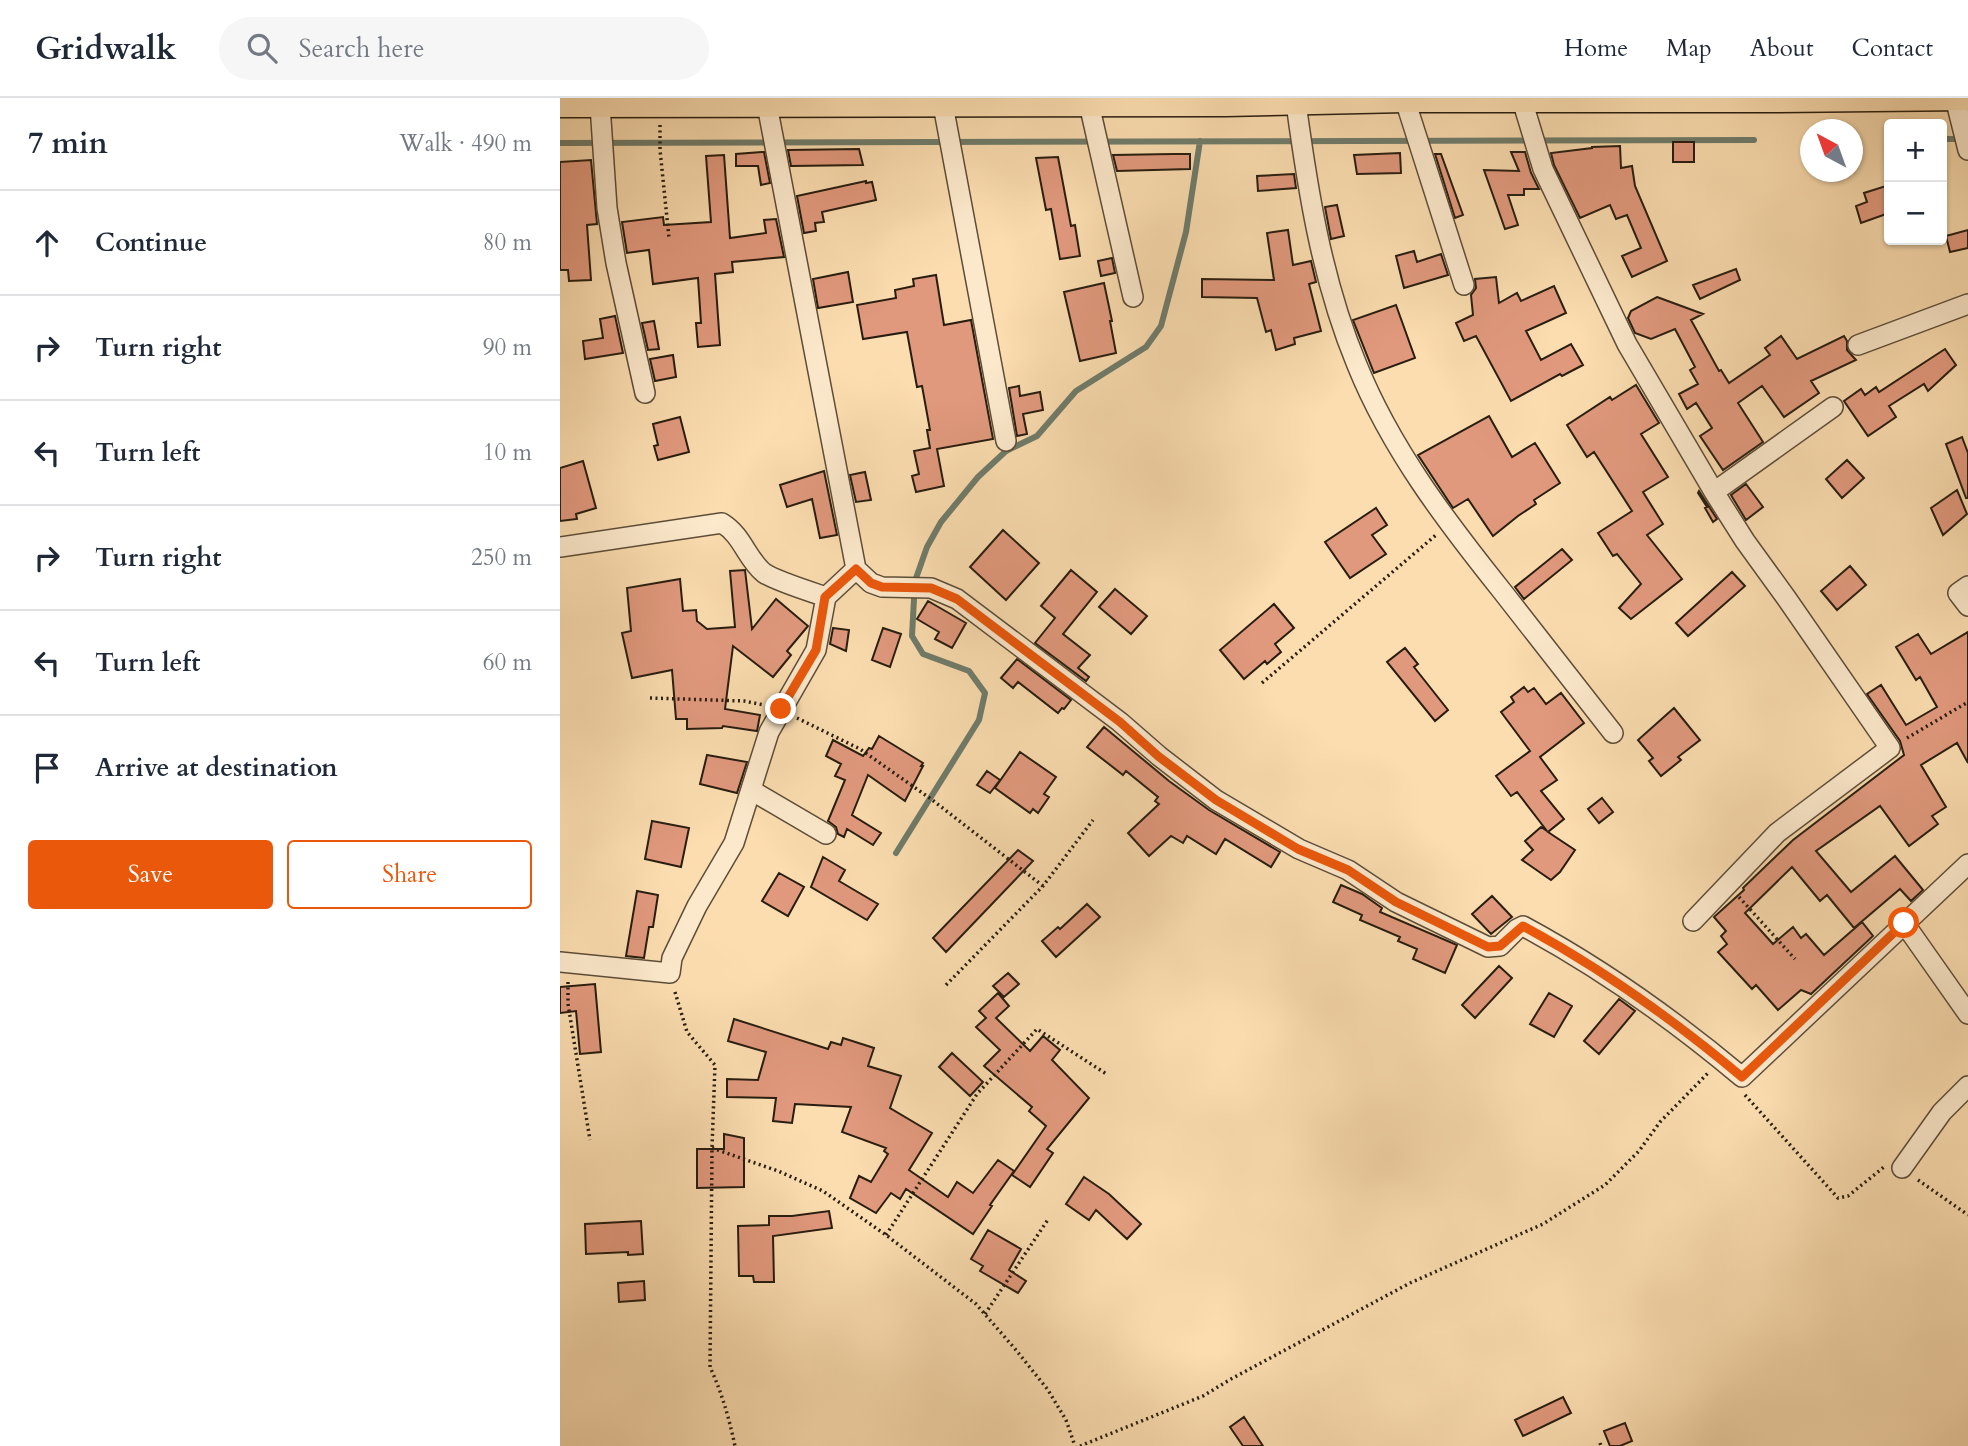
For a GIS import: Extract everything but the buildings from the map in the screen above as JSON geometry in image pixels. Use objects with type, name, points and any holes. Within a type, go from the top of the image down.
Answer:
[{"type":"main road","points":[[560,105],[1968,98]]},
{"type":"street","points":[[1955,98],[1968,150]]},
{"type":"street","points":[[1405,100],[1464,285]]},
{"type":"street","points":[[1522,100],[1543,169],[1627,344],[1745,541],[1890,748],[1777,833],[1693,921]]},
{"type":"street","points":[[929,102],[1006,441]]},
{"type":"street","points":[[1084,102],[1133,297]]},
{"type":"street","points":[[1296,103],[1307,181],[1328,279],[1357,365],[1388,431],[1416,477],[1450,523],[1614,733]]},
{"type":"street","points":[[600,105],[607,208],[616,263],[645,393]]},
{"type":"street","points":[[767,105],[856,569],[871,583],[882,587],[931,588],[957,599],[1120,722],[1158,756],[1216,800],[1298,849],[1348,870],[1396,902],[1488,947],[1500,946],[1523,926],[1623,986],[1742,1077],[1968,864]]},
{"type":"street","points":[[1857,345],[1968,304]]},
{"type":"street","points":[[1714,492],[1833,407]]},
{"type":"street","points":[[560,547],[722,523],[734,531],[751,559],[766,574],[825,597]]},
{"type":"street","points":[[564,962],[670,973],[672,958],[687,926],[734,843],[769,732],[816,650],[825,597],[856,569]]},
{"type":"street","points":[[1968,586],[1958,593],[1968,606]]},
{"type":"street","points":[[751,790],[827,834]]},
{"type":"street","points":[[1904,923],[1968,1014]]},
{"type":"street","points":[[1902,1168],[1942,1112],[1968,1086]]},
{"type":"path","points":[[659,105],[660,150],[669,238]]},
{"type":"path","points":[[1262,683],[1450,523]]},
{"type":"path","points":[[650,698],[744,701],[781,709],[860,750],[931,799],[1043,886]]},
{"type":"path","points":[[1890,748],[1968,702]]},
{"type":"path","points":[[946,985],[1043,886],[1093,820]]},
{"type":"path","points":[[1728,885],[1795,959]]},
{"type":"path","points":[[564,962],[568,1004],[590,1140]]},
{"type":"path","points":[[670,973],[687,1032],[715,1065],[710,1367],[725,1403],[735,1446]]},
{"type":"path","points":[[886,1236],[977,1094],[1037,1029],[1108,1075]]},
{"type":"path","points":[[712,1148],[778,1171],[823,1191],[976,1304],[1048,1390],[1078,1446],[1203,1396],[1410,1283],[1542,1224],[1605,1185],[1639,1151],[1660,1122],[1722,1060]]},
{"type":"path","points":[[1742,1077],[1741,1090],[1838,1198],[1848,1196],[1888,1164],[1902,1168],[1968,1214]]},
{"type":"path","points":[[985,1314],[1049,1218]]},
{"type":"waterway","points":[[1947,139],[1961,139]]},
{"type":"waterway","points":[[560,143],[1754,140]]},
{"type":"waterway","points":[[896,853],[979,720],[985,693],[969,671],[923,654],[912,636],[915,581],[927,547],[941,522],[978,477],[1006,451],[1037,436],[1076,391],[1146,347],[1161,326],[1186,232],[1200,141]]},
{"type":"route","points":[[781,709],[816,650],[825,597],[856,569],[871,583],[882,587],[931,588],[957,599],[1070,683],[1216,800],[1298,849],[1348,870],[1396,902],[1488,947],[1500,946],[1523,926],[1623,986],[1742,1077],[1904,923]]}]
